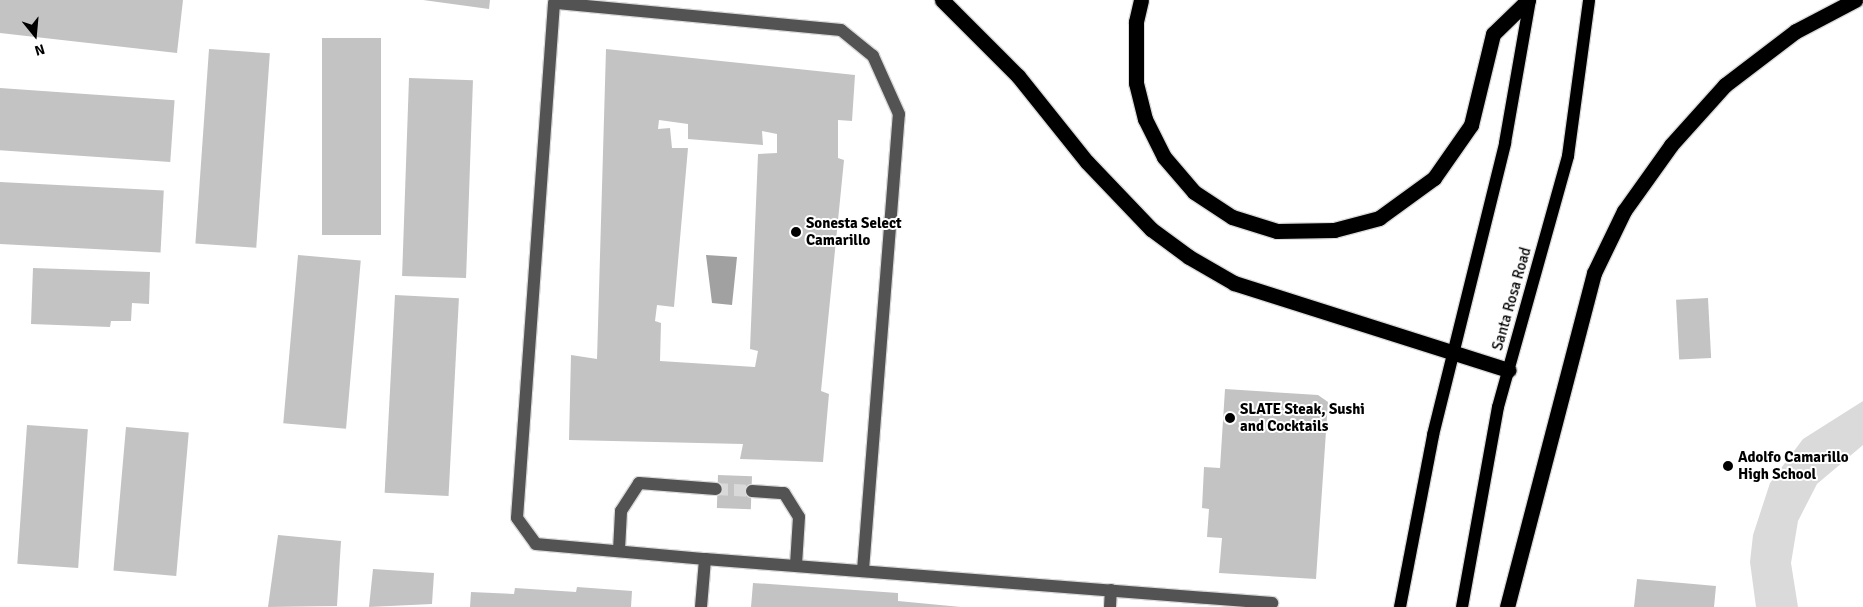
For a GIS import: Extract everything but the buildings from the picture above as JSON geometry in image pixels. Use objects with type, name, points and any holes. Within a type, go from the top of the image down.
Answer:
[{"type":"highway","points":[[942,0],[1018,76],[1087,162],[1150,229],[1190,257],[1234,283],[1509,370]]},
{"type":"highway","points":[[1141,0],[1135,41],[1136,84],[1145,119],[1164,157],[1194,192],[1232,217],[1277,232],[1334,230],[1379,218],[1434,178],[1471,125],[1493,34],[1529,0]]},
{"type":"highway","points":[[1507,607],[1594,273],[1624,211],[1671,145],[1725,85],[1796,30],[1855,0]]},
{"type":"main road","points":[[1400,607],[1453,352],[1504,143],[1529,0]]},
{"type":"main road","name":"Santa Rosa Road","points":[[1462,607],[1509,370],[1568,156],[1589,0]]},
{"type":"lane","points":[[863,570],[899,114],[873,56],[841,30],[554,3],[517,518],[536,544],[1272,603]]},
{"type":"lane","points":[[619,550],[621,511],[639,483],[716,489]]},
{"type":"lane","points":[[752,491],[784,494],[799,518],[796,565]]},
{"type":"lane","points":[[701,607],[705,559]]},
{"type":"lane","points":[[1110,607],[1111,590]]},
{"type":"shaded area","points":[[706,255],[737,257],[732,305],[712,303]]},
{"type":"shaded area","points":[[1863,401],[1863,445],[1817,484],[1798,521],[1791,563],[1798,607],[1756,607],[1750,562],[1753,535],[1770,483],[1803,439]]},
{"type":"tunnel","points":[[716,489],[752,491]]},
{"type":"place","name":"Sonesta Select Camarillo","points":[[796,232]]},
{"type":"place","name":"SLATE Steak, Sushi and Cocktails","points":[[1230,418]]},
{"type":"place","name":"Adolfo Camarillo High School","points":[[1728,466]]}]
